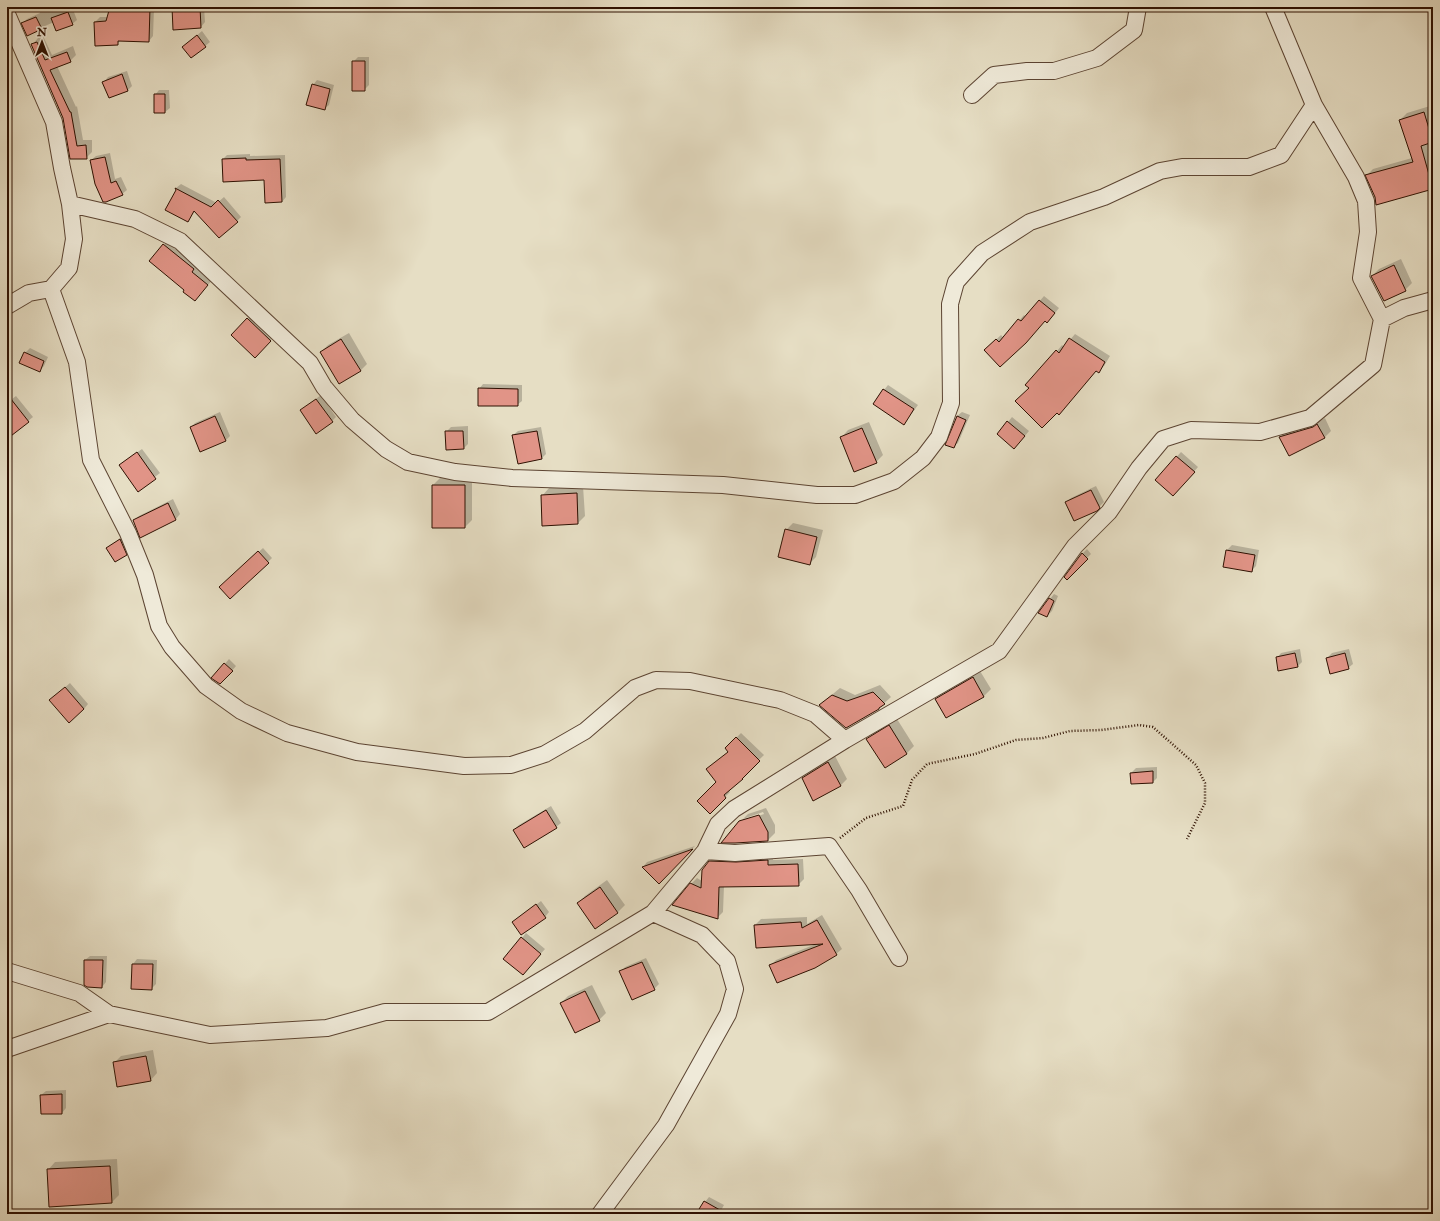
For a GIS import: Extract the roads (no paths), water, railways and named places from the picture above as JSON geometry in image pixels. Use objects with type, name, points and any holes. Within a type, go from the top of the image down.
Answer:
[{"type":"street","points":[[972,95],[994,75],[1027,71],[1054,71],[1097,58],[1134,30],[1138,7]]},
{"type":"street","points":[[7,971],[79,993],[109,1014],[210,1035],[327,1028],[384,1012],[488,1012],[653,912],[705,851],[718,824],[734,809],[845,740],[998,651],[1075,546],[1109,512],[1139,468],[1163,439],[1191,430],[1260,432],[1310,418],[1373,365],[1382,319],[1361,278],[1368,232],[1366,201],[1356,177],[1314,106],[1273,7]]},
{"type":"street","points":[[7,14],[54,122],[70,204],[74,239],[69,268],[51,289],[29,293],[7,306]]},
{"type":"street","points":[[70,204],[135,219],[180,241],[310,363],[324,387],[352,420],[386,449],[408,462],[454,472],[512,478],[723,485],[817,495],[855,495],[894,481],[923,458],[939,437],[951,403],[950,304],[956,282],[982,253],[1030,222],[1104,197],[1160,171],[1182,167],[1249,167],[1281,155],[1314,106]]},
{"type":"street","points":[[51,289],[77,362],[91,460],[128,534],[144,575],[159,626],[172,647],[206,686],[241,711],[287,733],[357,752],[464,766],[510,765],[545,754],[585,731],[635,688],[656,680],[690,681],[780,700],[814,714],[845,740]]},
{"type":"street","points":[[1382,319],[1404,308],[1433,300]]},
{"type":"street","points":[[705,851],[735,853],[829,846],[859,890],[899,958]]},
{"type":"street","points":[[600,1214],[666,1125],[728,1014],[735,989],[727,961],[702,935],[653,912]]},
{"type":"street","points":[[7,1049],[109,1014]]}]
